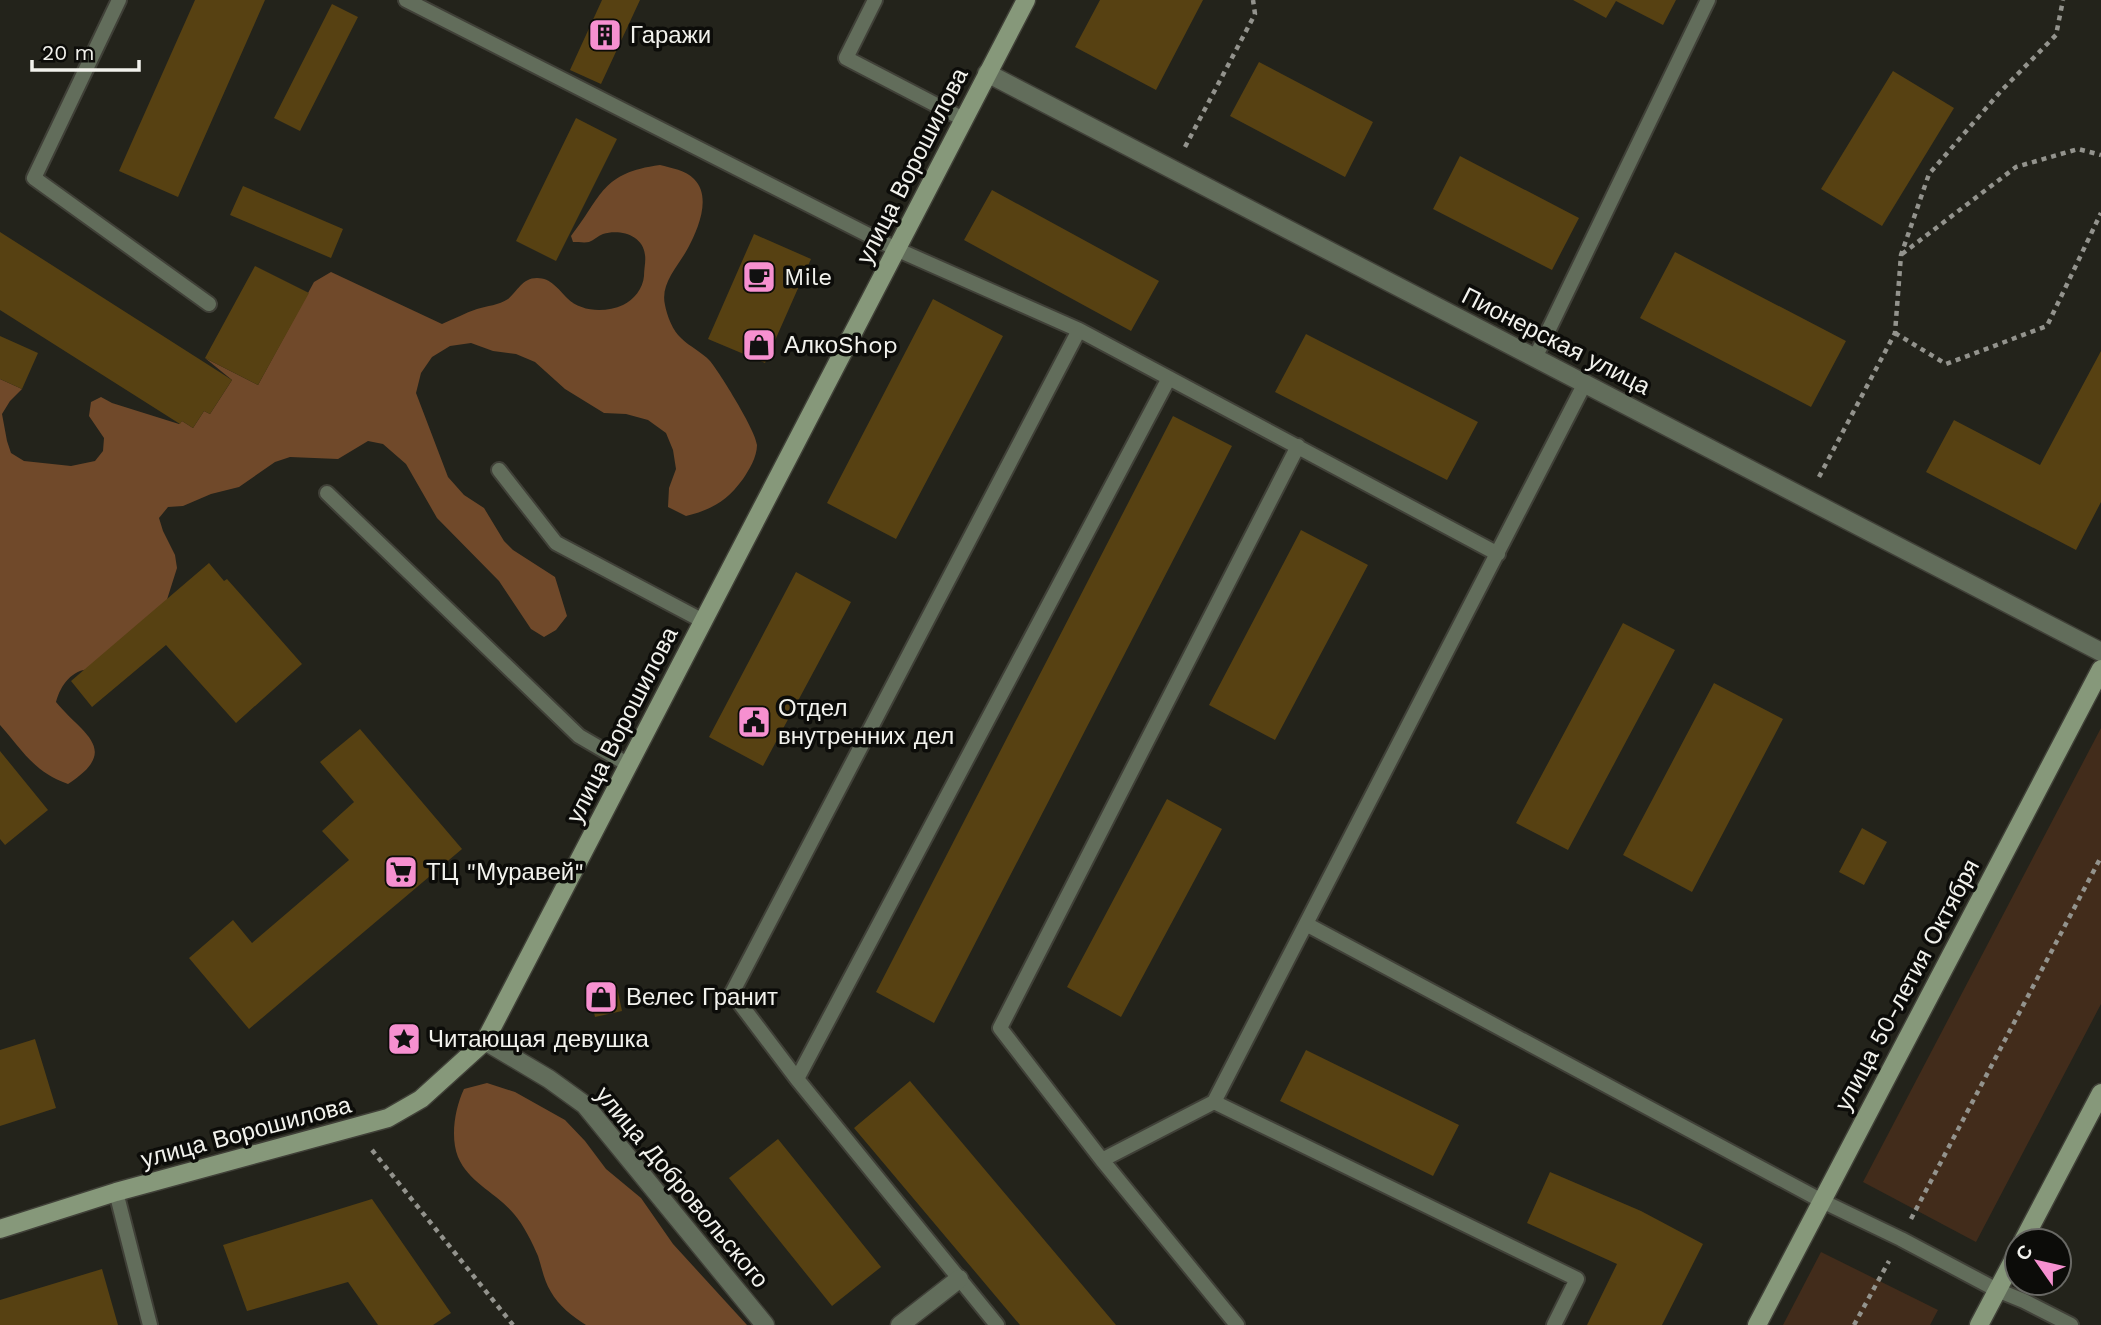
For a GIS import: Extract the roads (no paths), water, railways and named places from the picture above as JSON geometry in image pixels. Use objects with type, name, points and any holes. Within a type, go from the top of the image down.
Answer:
[{"type":"main road","name":"улица Ворошилова","points":[[0,1229],[116,1192],[388,1118],[421,1098],[485,1041],[1026,0]]},
{"type":"main road","name":"улица 50-летия Октября","points":[[1757,1325],[2101,668]]},
{"type":"main road","points":[[2030,1227],[2101,1093]]},
{"type":"main road","points":[[1979,1325],[2003,1279]]},
{"type":"street","name":"Пионерская улица","points":[[988,72],[2101,652]]},
{"type":"street","name":"улица Добровольского","points":[[485,1041],[549,1079],[585,1105],[765,1325]]},
{"type":"street","points":[[900,1325],[958,1279]]},
{"type":"lane","points":[[119,0],[33,178],[209,304]]},
{"type":"lane","points":[[406,0],[896,249],[1079,330],[1498,554]]},
{"type":"lane","points":[[875,0],[846,58],[963,119]]},
{"type":"lane","points":[[1535,358],[1708,0]]},
{"type":"lane","points":[[997,1325],[797,1079],[732,993],[1079,330]]},
{"type":"lane","points":[[797,1079],[1169,378]]},
{"type":"lane","points":[[1102,1160],[1214,1102],[1585,383]]},
{"type":"lane","points":[[1237,1325],[1102,1160],[999,1028],[1298,446]]},
{"type":"lane","points":[[499,470],[556,543],[703,621]]},
{"type":"lane","points":[[327,492],[579,736],[629,765]]},
{"type":"lane","points":[[1306,924],[1822,1201],[2071,1325]]},
{"type":"lane","points":[[1214,1102],[1577,1279],[1554,1325]]},
{"type":"lane","points":[[116,1192],[150,1325]]},
{"type":"place","name":"Гаражи","points":[[605,35]]},
{"type":"place","name":"Mile","points":[[759,277]]},
{"type":"place","name":"АлкоShop","points":[[759,345]]},
{"type":"place","name":"Отдел внутренних дел","points":[[754,722]]},
{"type":"place","name":"ТЦ \"Муравей\"","points":[[401,872]]},
{"type":"place","name":"Велес Гранит","points":[[601,997]]},
{"type":"place","name":"Читающая девушка","points":[[404,1039]]}]
